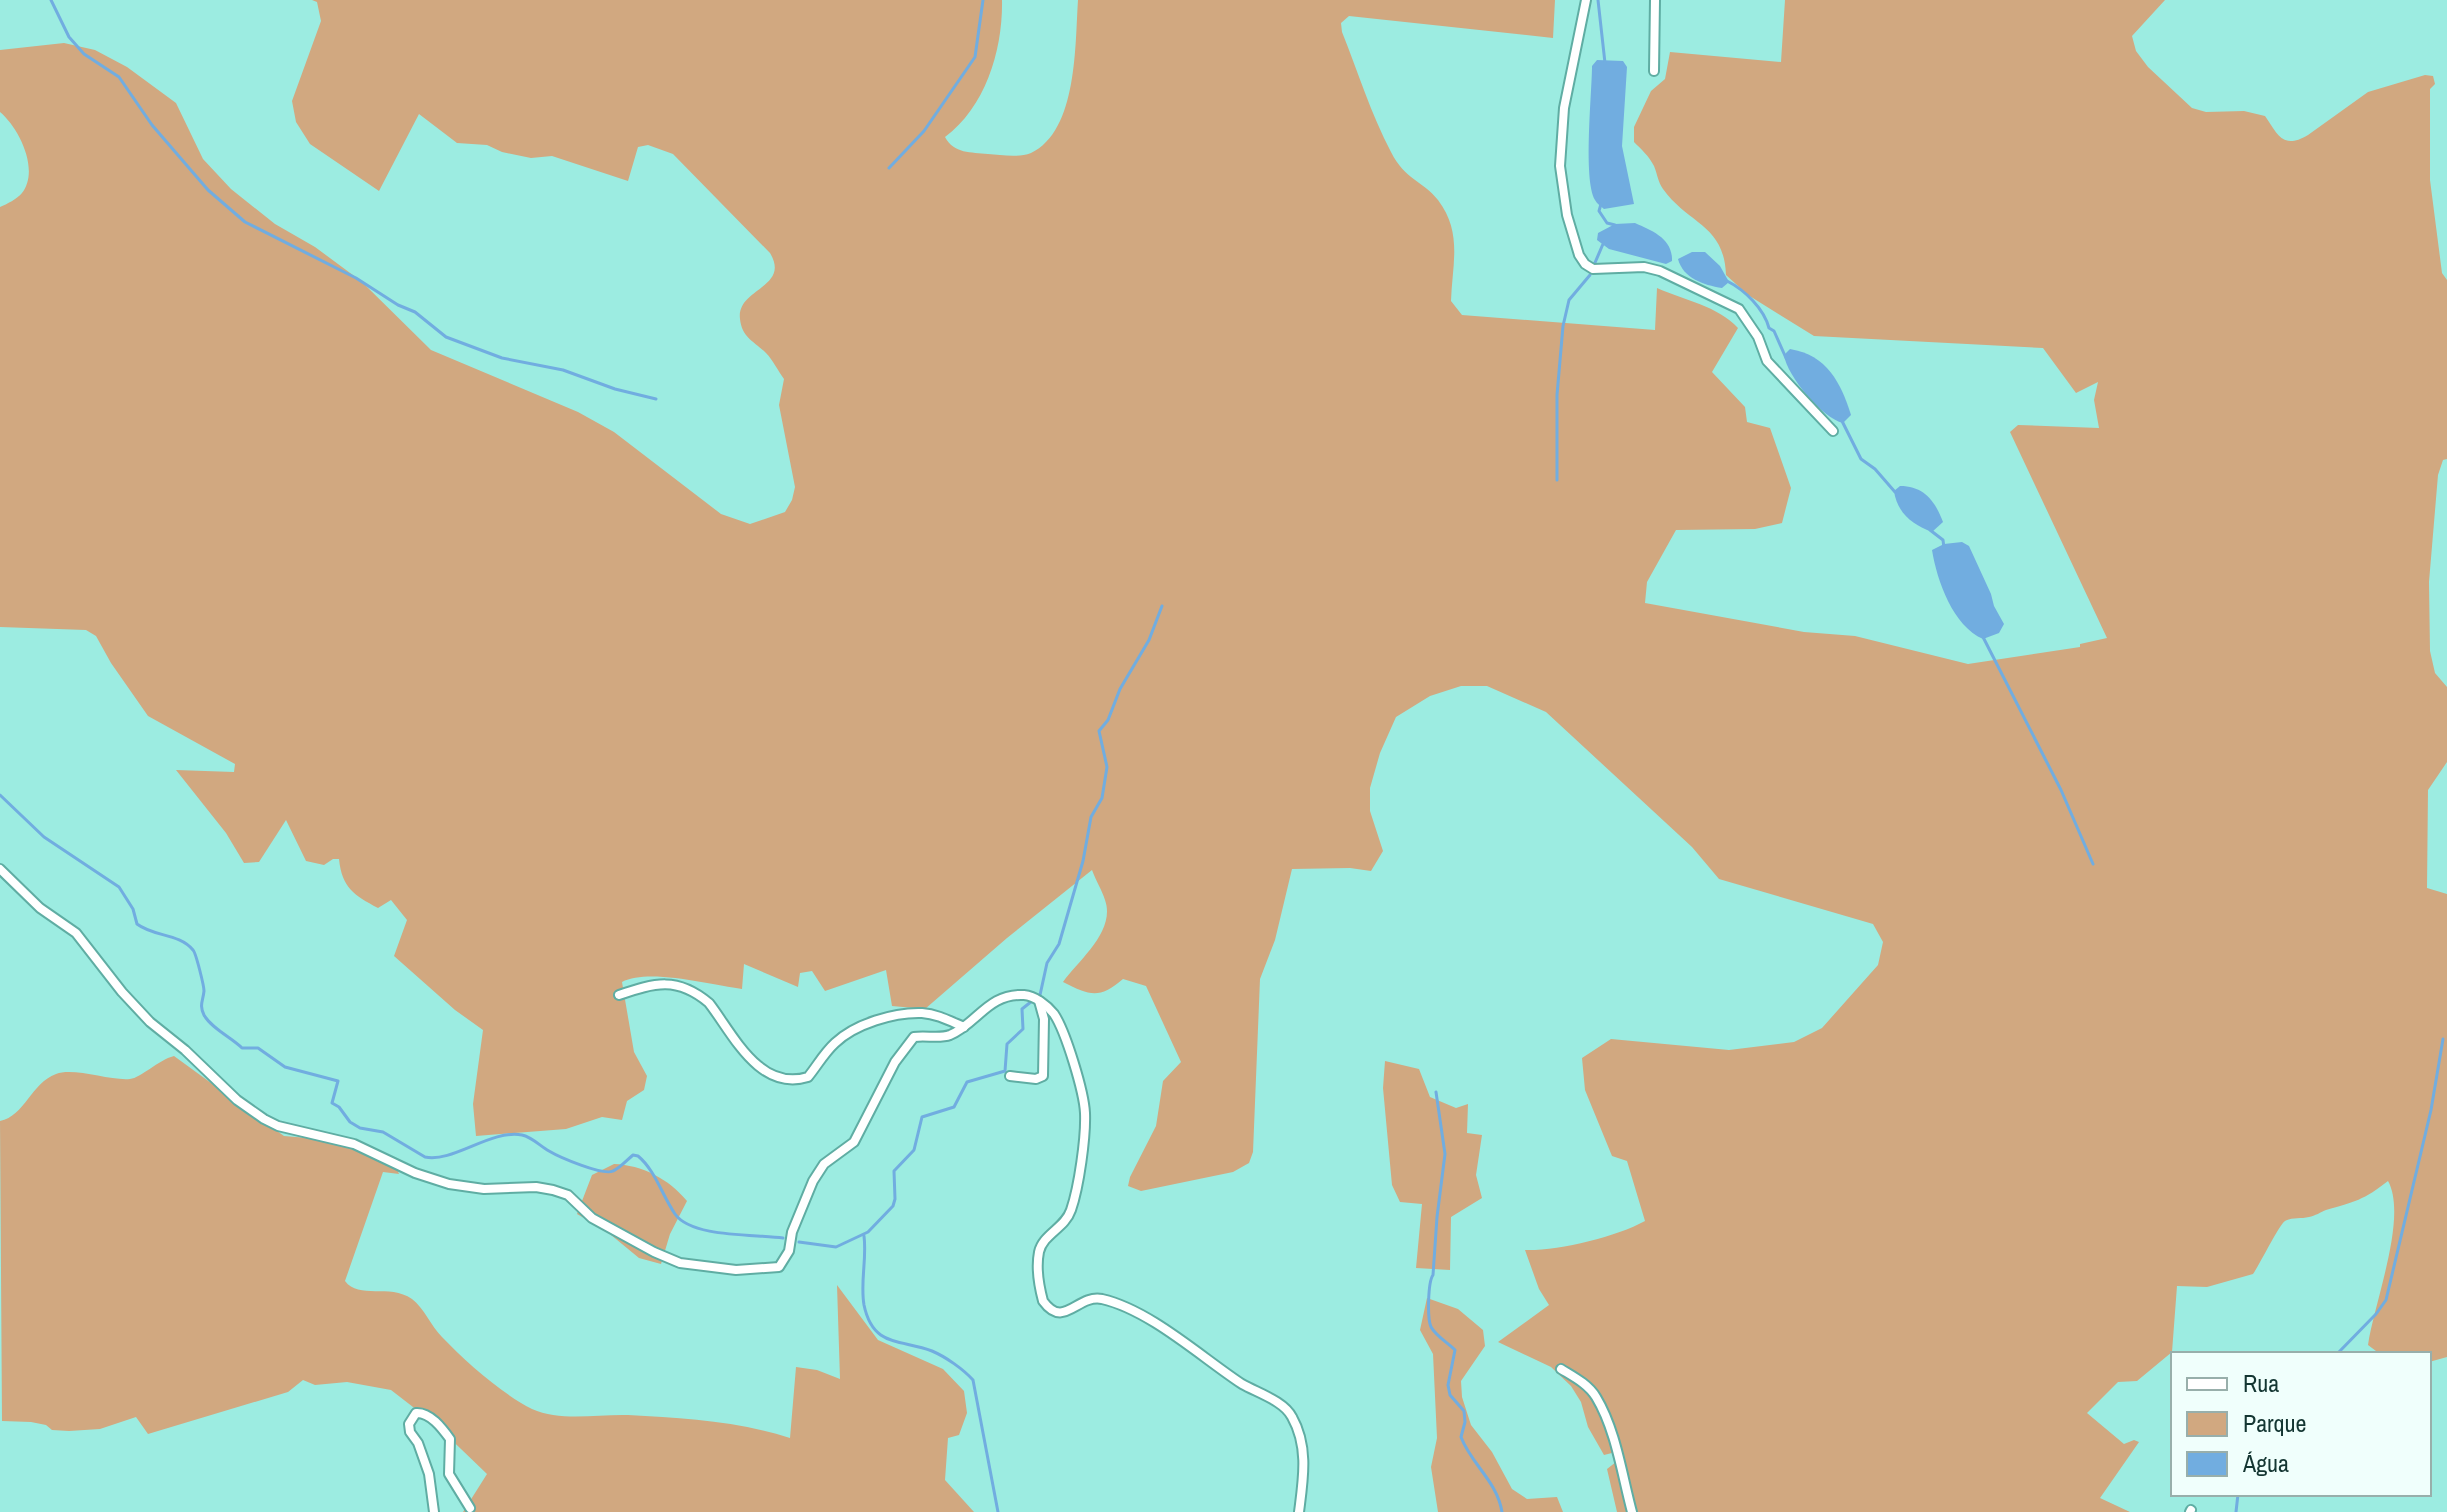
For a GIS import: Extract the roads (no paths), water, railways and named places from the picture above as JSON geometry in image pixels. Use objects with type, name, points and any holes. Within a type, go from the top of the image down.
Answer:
[{"type":"street","points":[[1586,0],[1564,108],[1560,155],[1567,215],[1579,255],[1593,269],[1644,267],[1660,271],[1739,309],[1758,337],[1767,361],[1833,431]]},
{"type":"street","points":[[1654,71],[1655,0]]},
{"type":"street","points":[[0,869],[40,908],[76,933],[150,1022],[185,1050],[237,1100],[264,1119],[278,1126],[354,1144],[415,1173],[449,1184],[484,1189],[553,1190],[568,1195],[592,1218],[654,1252],[680,1263],[703,1267],[736,1270],[779,1267],[789,1251],[792,1232],[813,1181],[824,1164],[854,1142],[907,1042],[914,1037],[946,1037],[964,1027],[983,1009],[1006,997],[1026,995],[1038,1000],[1051,1010],[1061,1028],[1081,1087],[1085,1112],[1071,1212],[1061,1228],[1042,1244],[1038,1255],[1043,1301],[1054,1311],[1063,1313],[1090,1299],[1098,1298],[1119,1306],[1178,1338],[1246,1386],[1288,1409],[1299,1435],[1304,1460],[1299,1512]]},
{"type":"street","points":[[619,995],[662,982],[677,984],[700,995],[760,1068],[787,1080],[808,1077],[825,1054],[844,1036],[880,1020],[921,1013],[935,1015],[964,1027]]},
{"type":"street","points":[[1010,1076],[1036,1079],[1043,1076],[1044,1019],[1038,1000]]},
{"type":"street","points":[[1561,1369],[1582,1382],[1595,1396],[1614,1442],[1632,1512]]},
{"type":"street","points":[[434,1512],[429,1474],[409,1424],[416,1413],[422,1412],[450,1439],[449,1474],[470,1508]]},
{"type":"water","points":[[1597,60],[1623,61],[1627,67],[1622,146],[1634,204],[1604,209],[1595,200],[1589,174],[1592,66]]},
{"type":"water","points":[[1635,223],[1665,241],[1672,261],[1666,264],[1609,249],[1597,240],[1598,233],[1615,224]]},
{"type":"water","points":[[1692,252],[1705,252],[1720,266],[1729,282],[1722,288],[1701,283],[1689,276],[1678,259]]},
{"type":"water","points":[[1790,349],[1814,357],[1831,372],[1851,415],[1843,423],[1825,413],[1798,384],[1784,355]]},
{"type":"water","points":[[1900,486],[1916,489],[1928,496],[1943,522],[1932,532],[1912,522],[1902,512],[1896,499],[1894,491]]},
{"type":"water","points":[[1962,542],[1969,546],[2004,624],[1999,633],[1983,639],[1972,633],[1955,613],[1942,588],[1934,562],[1932,550],[1944,544]]},
{"type":"waterway","points":[[51,0],[69,37],[84,54],[119,77],[152,125],[208,190],[245,222],[356,278],[398,305],[415,312],[446,337],[502,358],[563,370],[615,389],[656,399]]},
{"type":"waterway","points":[[889,168],[924,131],[975,57],[983,0]]},
{"type":"waterway","points":[[1598,0],[1605,63]]},
{"type":"waterway","points":[[1601,204],[1599,211],[1607,223],[1615,225]]},
{"type":"waterway","points":[[1594,265],[1603,244]]},
{"type":"waterway","points":[[1557,480],[1557,395],[1563,326],[1569,300],[1590,275]]},
{"type":"waterway","points":[[1727,281],[1758,307],[1769,328],[1774,331],[1786,358]]},
{"type":"waterway","points":[[1841,419],[1861,459],[1875,469],[1895,492]]},
{"type":"waterway","points":[[1930,530],[1943,540],[1944,548]]},
{"type":"waterway","points":[[1040,995],[1047,963],[1059,944],[1083,861],[1091,817],[1102,798],[1107,767],[1099,731],[1108,720],[1120,689],[1149,640],[1162,606]]},
{"type":"waterway","points":[[1983,637],[2061,790],[2093,864]]},
{"type":"waterway","points":[[0,795],[44,837],[119,887],[133,909],[137,924],[181,941],[193,950],[204,988],[202,1008],[211,1024],[242,1048],[258,1048],[285,1067],[338,1081],[332,1103],[360,1128],[383,1132],[425,1157],[448,1155],[510,1134],[526,1136],[549,1151],[600,1171],[613,1171],[633,1155],[638,1156],[654,1175],[675,1214],[683,1222],[725,1234],[783,1238]]},
{"type":"waterway","points":[[799,1242],[836,1247],[868,1232],[893,1206],[894,1171],[914,1150],[922,1117],[954,1107],[967,1082],[1005,1071],[1007,1044],[1023,1029],[1022,1009],[1032,1001]]},
{"type":"waterway","points":[[2339,1352],[2386,1300],[2431,1110],[2443,1039]]},
{"type":"waterway","points":[[1436,1092],[1445,1154],[1429,1292],[1430,1322],[1436,1333],[1455,1350],[1448,1385],[1450,1395],[1464,1411],[1461,1437],[1495,1491],[1502,1512]]},
{"type":"waterway","points":[[864,1236],[863,1296],[868,1319],[874,1329],[890,1340],[937,1354],[973,1380],[998,1512]]},
{"type":"waterway","points":[[2236,1512],[2238,1496]]}]
